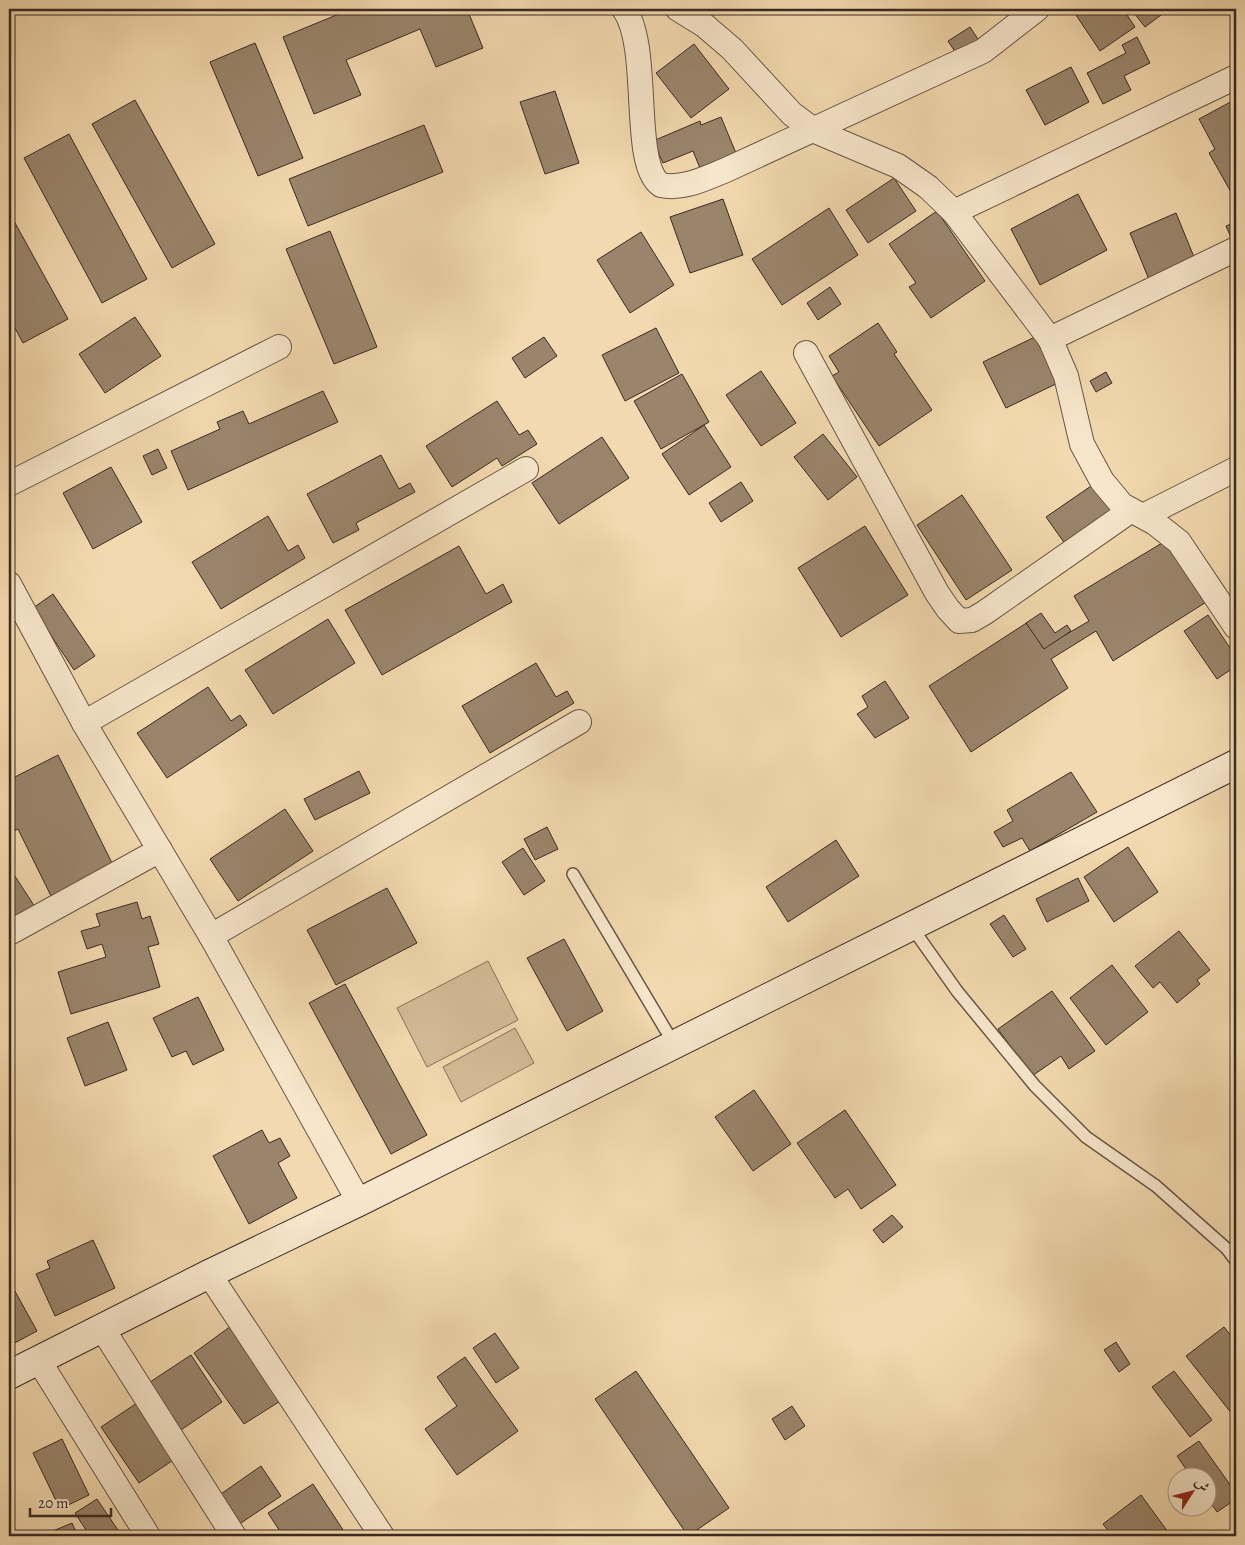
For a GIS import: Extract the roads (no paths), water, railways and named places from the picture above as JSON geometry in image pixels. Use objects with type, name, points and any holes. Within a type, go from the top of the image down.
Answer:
[{"type":"main road","points":[[9,1375],[209,1274],[360,1202],[1236,764]]},
{"type":"street","points":[[624,9],[630,16],[638,49],[648,161],[651,173],[661,185],[674,187],[693,183],[815,130],[983,51],[1037,9]]},
{"type":"street","points":[[678,9],[704,25],[732,49],[792,114],[815,130],[898,166],[928,186],[954,212],[1050,340],[1066,376],[1076,424],[1092,466],[1114,498],[1179,542],[1236,627]]},
{"type":"street","points":[[954,212],[1236,77]]},
{"type":"street","points":[[1050,340],[1236,249]]},
{"type":"street","points":[[9,484],[279,347]]},
{"type":"street","points":[[806,354],[937,592],[948,609],[959,621],[972,620],[984,613],[1136,513],[1236,469]]},
{"type":"street","points":[[84,723],[526,468]]},
{"type":"street","points":[[9,584],[84,723],[211,936],[360,1202]]},
{"type":"street","points":[[211,936],[579,722]]},
{"type":"street","points":[[9,933],[160,850]]},
{"type":"street","points":[[209,1274],[382,1536]]},
{"type":"street","points":[[102,1328],[234,1536]]},
{"type":"street","points":[[39,1360],[148,1536]]},
{"type":"lane","points":[[573,874],[674,1044]]},
{"type":"lane","points":[[911,926],[957,992],[1035,1086],[1086,1136],[1156,1186],[1236,1260]]}]
